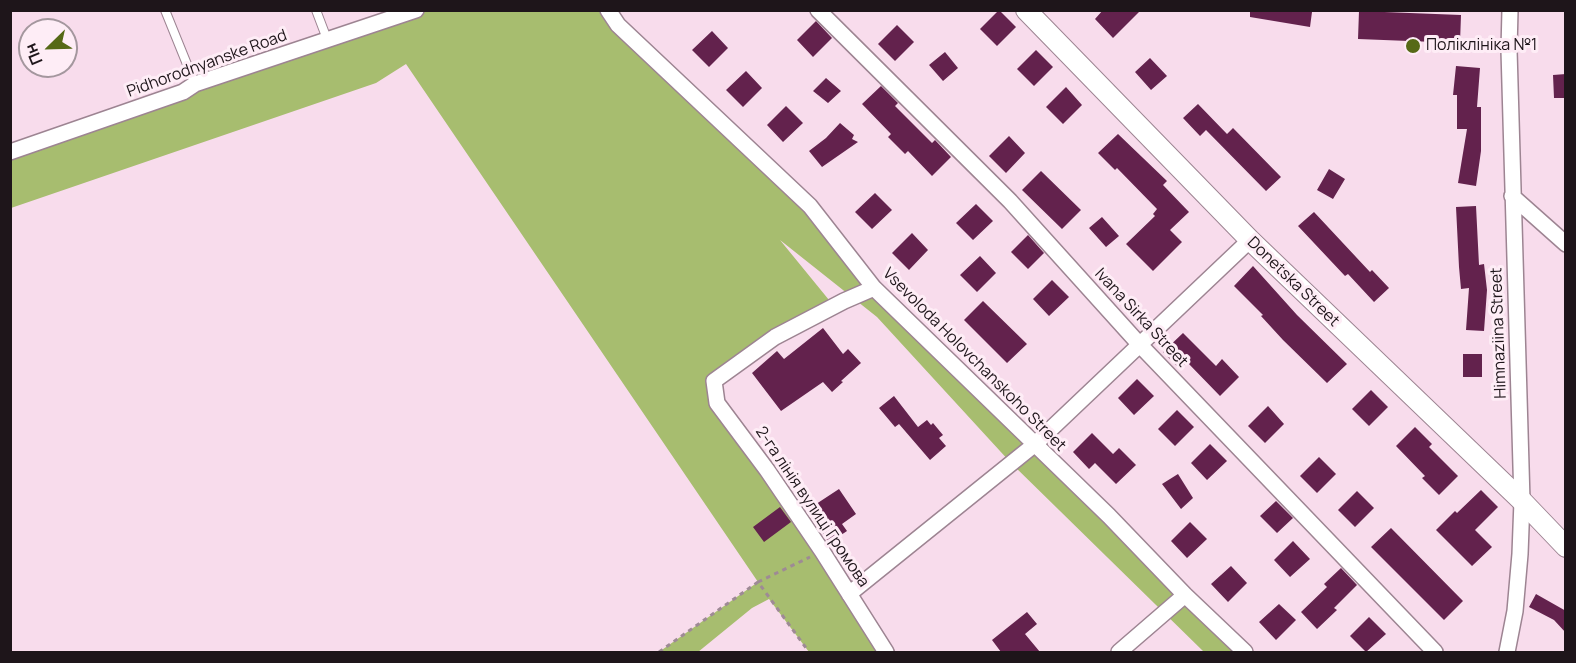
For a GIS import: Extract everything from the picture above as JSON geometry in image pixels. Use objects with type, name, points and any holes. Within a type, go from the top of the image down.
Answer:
[{"type":"street","name":"Pidhorodnyanske Road","points":[[10,152],[183,92],[195,84],[416,10]]},
{"type":"street","name":"Vsevoloda Holovchanskoho Street","points":[[608,10],[618,25],[810,206],[874,288],[1109,516],[1185,595],[1245,652]]},
{"type":"street","name":"Ivana Sirka Street","points":[[818,10],[1010,201],[1140,345],[1435,652]]},
{"type":"street","name":"Donetska Street","points":[[1026,10],[1250,240],[1522,501],[1566,547]]},
{"type":"street","name":"Himnaziina Street","points":[[1508,652],[1515,611],[1522,501],[1512,196],[1510,10]]},
{"type":"street","points":[[1512,196],[1566,244]]},
{"type":"street","points":[[849,594],[1034,445],[1250,240]]},
{"type":"street","name":"2-га лінія вулиці Громова","points":[[874,288],[775,337],[714,381],[717,404],[767,470],[886,652]]},
{"type":"street","points":[[1119,652],[1185,595]]},
{"type":"lane","points":[[165,10],[195,84]]},
{"type":"lane","points":[[316,10],[327,39]]},
{"type":"path","points":[[659,652],[758,582],[822,551]]},
{"type":"path","points":[[758,582],[809,652]]},
{"type":"green space","points":[[416,11],[608,11],[810,206],[874,288],[1245,652],[1204,652],[1011,463],[877,317],[780,240],[829,300],[715,380],[717,403],[886,652],[809,652],[769,599],[752,608],[698,652],[659,652],[758,582],[406,64],[376,83],[11,208],[10,152]]},
{"type":"building","points":[[999,10],[1016,27],[997,46],[980,29]]},
{"type":"building","points":[[1103,10],[1141,10],[1113,38],[1095,19]]},
{"type":"building","points":[[1250,10],[1312,12],[1310,27],[1250,17]]},
{"type":"building","points":[[1359,11],[1461,15],[1460,43],[1358,39]]},
{"type":"building","points":[[816,21],[832,38],[813,57],[797,40]]},
{"type":"building","points":[[897,25],[914,42],[895,61],[878,44]]},
{"type":"building","points":[[712,31],[728,48],[709,67],[692,50]]},
{"type":"building","points":[[1036,50],[1053,67],[1034,86],[1017,69]]},
{"type":"building","points":[[945,52],[958,68],[943,81],[929,65]]},
{"type":"building","points":[[1150,58],[1167,76],[1151,90],[1135,72]]},
{"type":"building","points":[[1456,66],[1480,68],[1477,107],[1481,107],[1481,151],[1476,186],[1458,183],[1467,129],[1457,129],[1457,95],[1453,95]]},
{"type":"building","points":[[746,71],[762,88],[743,107],[726,90]]},
{"type":"building","points":[[1566,74],[1566,98],[1554,98],[1553,75]]},
{"type":"building","points":[[826,78],[841,91],[828,103],[813,91]]},
{"type":"building","points":[[881,86],[898,103],[895,106],[932,143],[935,140],[951,157],[932,176],[908,151],[905,154],[888,137],[891,134],[862,104]]},
{"type":"building","points":[[1066,87],[1082,105],[1063,124],[1046,107]]},
{"type":"building","points":[[1198,104],[1227,134],[1233,128],[1281,177],[1266,191],[1206,130],[1200,136],[1183,118]]},
{"type":"building","points":[[786,106],[803,123],[783,142],[767,125]]},
{"type":"building","points":[[840,123],[854,135],[852,139],[858,142],[822,167],[809,151]]},
{"type":"building","points":[[1118,134],[1167,181],[1163,185],[1189,212],[1170,230],[1182,242],[1153,271],[1126,244],[1155,216],[1153,214],[1157,209],[1117,168],[1115,170],[1098,153]]},
{"type":"building","points":[[1009,136],[1025,153],[1006,173],[989,156]]},
{"type":"building","points":[[1329,169],[1345,179],[1333,199],[1317,190]]},
{"type":"building","points":[[1041,171],[1081,210],[1062,229],[1022,190]]},
{"type":"building","points":[[875,193],[892,210],[872,229],[855,212]]},
{"type":"building","points":[[976,204],[993,221],[973,240],[956,223]]},
{"type":"building","points":[[1476,206],[1479,265],[1484,264],[1487,290],[1484,331],[1466,330],[1469,288],[1461,289],[1459,267],[1456,207]]},
{"type":"building","points":[[1314,212],[1370,272],[1372,270],[1389,288],[1374,302],[1348,274],[1345,276],[1298,226]]},
{"type":"building","points":[[1102,217],[1119,236],[1106,247],[1089,228]]},
{"type":"building","points":[[912,233],[928,250],[909,270],[892,253]]},
{"type":"building","points":[[1028,235],[1044,253],[1028,269],[1011,252]]},
{"type":"building","points":[[980,256],[996,273],[977,292],[960,275]]},
{"type":"building","points":[[1253,266],[1297,315],[1347,364],[1327,383],[1283,340],[1261,316],[1263,315],[1234,286]]},
{"type":"building","points":[[1052,280],[1069,297],[1049,316],[1033,299]]},
{"type":"building","points":[[983,301],[1027,344],[1007,363],[964,320]]},
{"type":"building","points":[[823,328],[843,354],[848,349],[861,363],[832,392],[823,382],[781,411],[752,373],[777,351],[784,359]]},
{"type":"building","points":[[1183,333],[1216,366],[1222,359],[1239,377],[1220,396],[1187,362],[1180,369],[1163,352]]},
{"type":"building","points":[[1463,354],[1482,354],[1482,377],[1463,377]]},
{"type":"building","points":[[1137,379],[1154,396],[1134,415],[1118,398]]},
{"type":"building","points":[[1371,390],[1388,407],[1369,426],[1352,409]]},
{"type":"building","points":[[894,396],[918,427],[927,420],[931,425],[933,423],[943,435],[939,438],[946,446],[930,460],[899,424],[895,427],[879,408]]},
{"type":"building","points":[[1268,406],[1284,424],[1265,443],[1248,426]]},
{"type":"building","points":[[1177,410],[1194,427],[1175,446],[1158,429]]},
{"type":"building","points":[[1415,427],[1432,444],[1429,447],[1458,476],[1439,495],[1422,478],[1425,476],[1396,446]]},
{"type":"building","points":[[1092,433],[1113,454],[1119,448],[1136,465],[1116,484],[1095,463],[1089,469],[1073,452]]},
{"type":"building","points":[[1210,444],[1227,461],[1207,480],[1191,463]]},
{"type":"building","points":[[1319,457],[1336,474],[1317,493],[1300,476]]},
{"type":"building","points":[[1178,474],[1193,498],[1181,509],[1162,484]]},
{"type":"building","points":[[839,489],[856,514],[842,524],[847,531],[829,543],[807,510]]},
{"type":"building","points":[[1481,490],[1498,507],[1475,530],[1492,547],[1472,566],[1436,530]]},
{"type":"building","points":[[1357,491],[1374,508],[1355,527],[1338,510]]},
{"type":"building","points":[[1276,501],[1293,518],[1277,533],[1260,516]]},
{"type":"building","points":[[780,507],[791,522],[764,542],[753,527]]},
{"type":"building","points":[[1190,522],[1207,539],[1187,558],[1171,541]]},
{"type":"building","points":[[1391,528],[1463,601],[1444,620],[1371,547]]},
{"type":"building","points":[[1293,541],[1310,559],[1290,577],[1274,560]]},
{"type":"building","points":[[1231,566],[1247,583],[1228,602],[1211,584]]},
{"type":"building","points":[[1341,568],[1357,585],[1334,608],[1337,610],[1317,629],[1301,612],[1327,587],[1324,584]]},
{"type":"building","points":[[1536,594],[1566,611],[1566,633],[1554,620],[1529,607]]},
{"type":"building","points":[[1279,604],[1296,620],[1276,640],[1259,622]]},
{"type":"building","points":[[1027,612],[1037,624],[1025,634],[1040,652],[1001,652],[992,640]]},
{"type":"building","points":[[1369,617],[1386,634],[1366,652],[1350,636]]},
{"type":"place","name":"Поліклініка №1","points":[[1413,46]]}]
